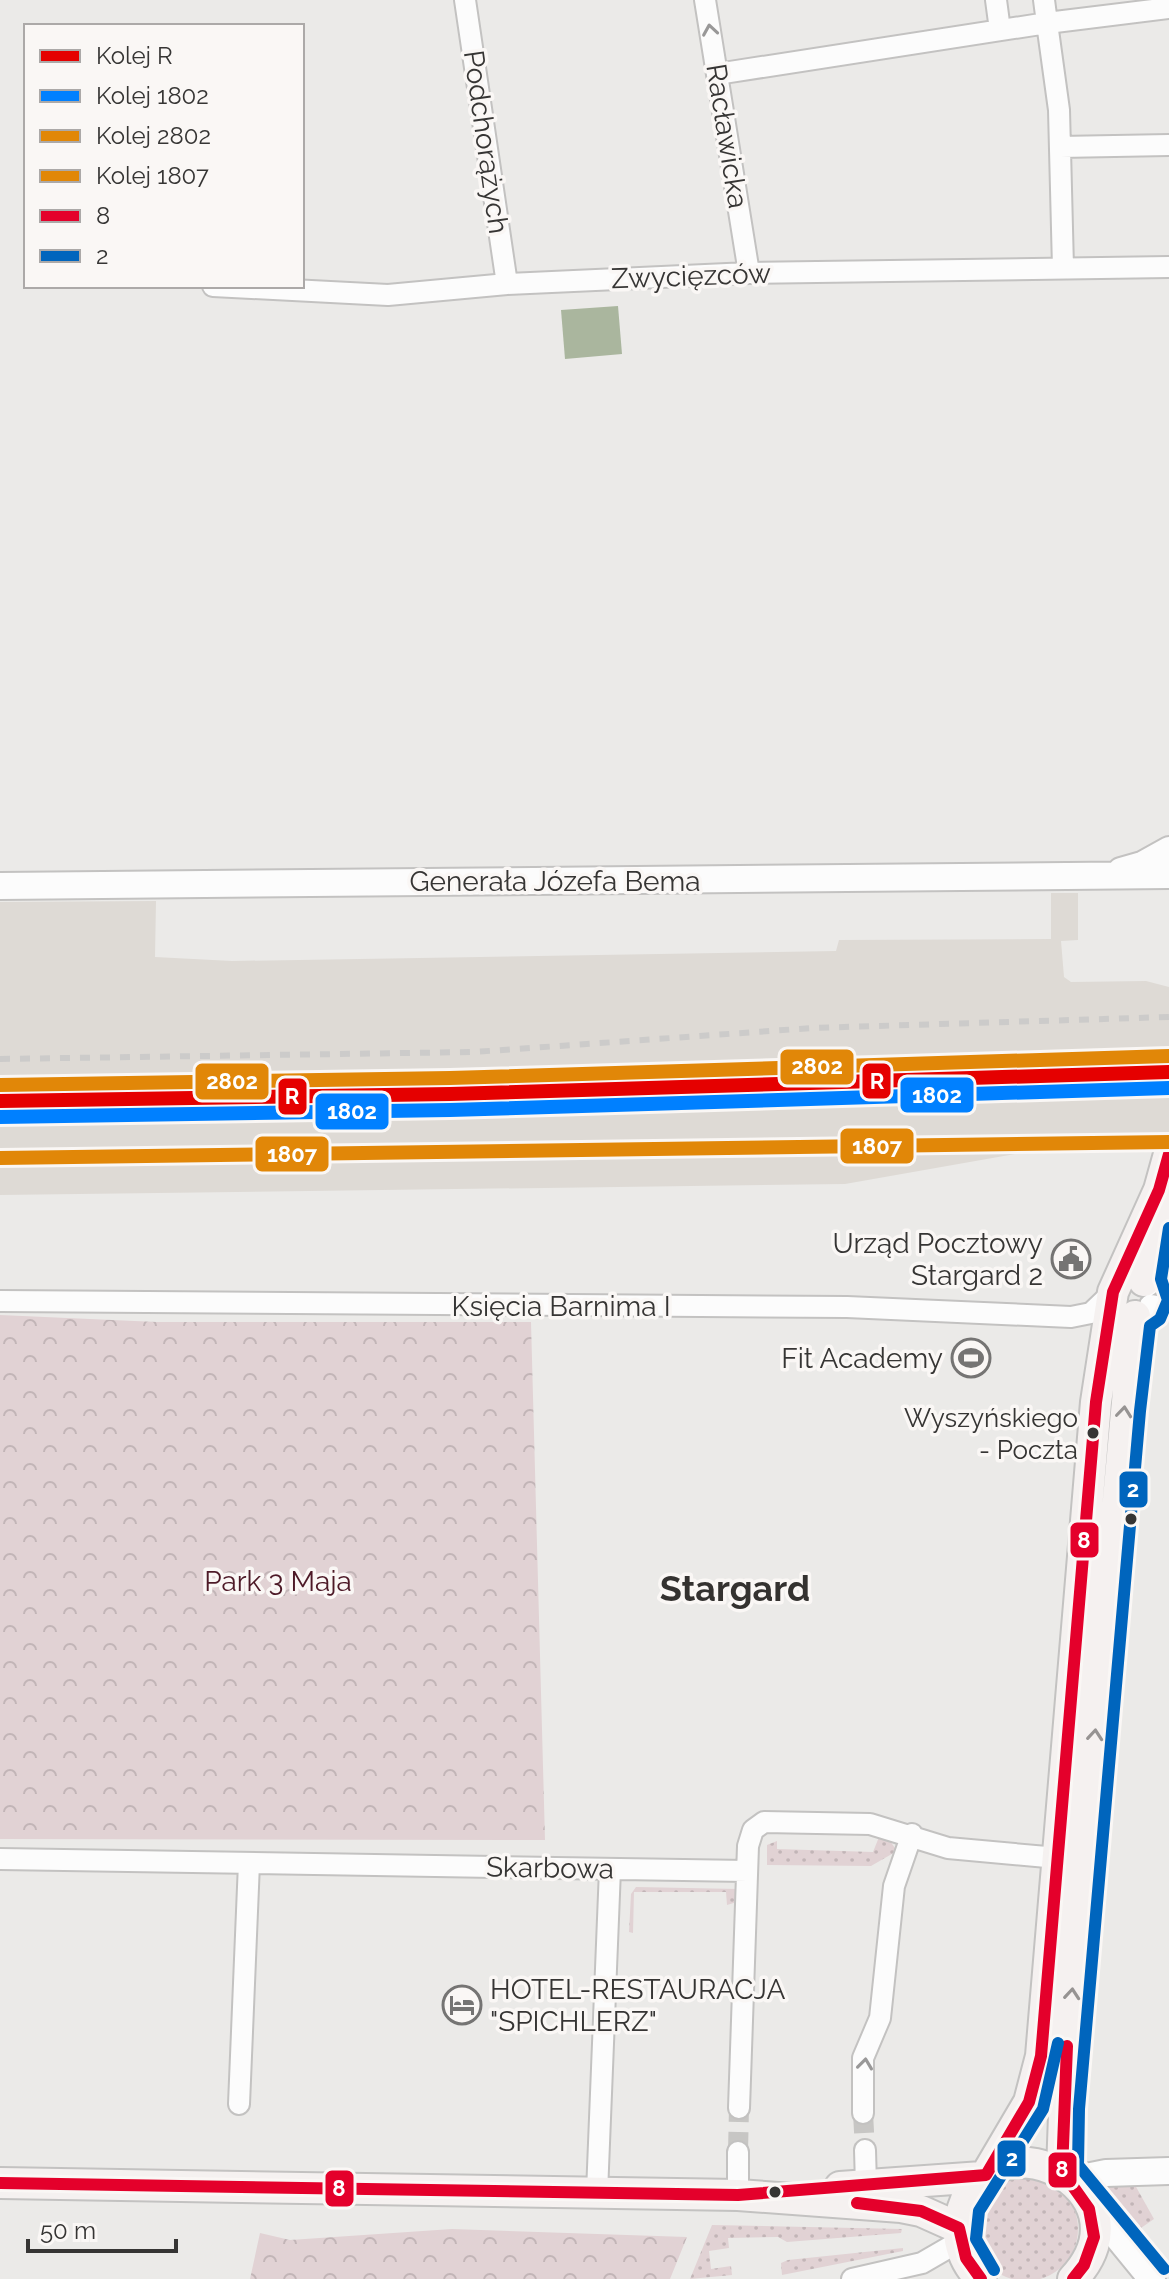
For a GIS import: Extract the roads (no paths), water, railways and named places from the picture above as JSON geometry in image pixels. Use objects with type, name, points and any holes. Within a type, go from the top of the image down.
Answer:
[{"type":"main road","points":[[1073,2279],[1084,2267],[1091,2251],[1093,2217],[1074,2184],[1066,2059],[1140,1293],[1159,1190],[1169,1154]]},
{"type":"main road","points":[[981,2279],[966,2258],[959,2234],[963,2206],[1018,2125],[1036,2080],[1096,1402],[1140,1293]]},
{"type":"main road","points":[[738,2195],[984,2176],[1018,2162],[1042,2163],[1074,2184]]},
{"type":"main road","points":[[0,2183],[738,2195],[901,2207],[921,2211],[959,2234]]},
{"type":"street","name":"Podchorążych","points":[[465,0],[507,284]]},
{"type":"street","name":"Racławicka","points":[[705,0],[749,273]]},
{"type":"street","points":[[996,0],[1000,30]]},
{"type":"street","points":[[1044,0],[1059,110],[1063,268]]},
{"type":"street","points":[[717,74],[1047,23],[1169,8]]},
{"type":"street","points":[[1060,147],[1169,145]]},
{"type":"street","name":"Zwycięzców","points":[[252,288],[388,295],[507,284],[749,273],[1169,267]]},
{"type":"street","name":"Generała Józefa Bema","points":[[1110,874],[1142,865],[1169,850]]},
{"type":"street","name":"Generała Józefa Bema","points":[[0,886],[814,880],[1110,874],[1141,878],[1169,875]]},
{"type":"street","points":[[1159,1190],[1169,1228]]},
{"type":"street","name":"Księcia Barnima I","points":[[0,1301],[847,1307],[1071,1317],[1091,1313],[1140,1293]]},
{"type":"street","points":[[739,2108],[747,1871],[753,1830],[764,1822],[870,1824],[912,1834],[948,1848],[1058,1858]]},
{"type":"street","points":[[863,2113],[863,2058],[880,2018],[894,1886],[912,1834]]},
{"type":"street","name":"Skarbowa","points":[[0,1859],[747,1871]]},
{"type":"street","points":[[239,2104],[249,1863]]},
{"type":"street","points":[[597,2193],[610,1869]]},
{"type":"street","points":[[865,2150],[866,2185]]},
{"type":"street","points":[[738,2152],[738,2195]]},
{"type":"street","points":[[1152,2279],[1074,2184],[1106,2173],[1169,2171]]},
{"type":"street","points":[[852,2279],[922,2263],[959,2234]]},
{"type":"tunnel","points":[[738,2152],[739,2108]]},
{"type":"tunnel","points":[[863,2113],[865,2150]]},
{"type":"railway","points":[[0,1059],[474,1052],[812,1028],[1169,1017]]},
{"type":"rail line","name":"2802","points":[[0,1085],[450,1078],[1169,1056]]},
{"type":"rail line","name":"R","points":[[0,1101],[450,1094],[1169,1072]]},
{"type":"rail line","name":"1802","points":[[0,1117],[450,1110],[1169,1088]]},
{"type":"rail line","name":"1807","points":[[0,1158],[1169,1142]]},
{"type":"place","name":"Urząd Pocztowy Stargard 2","points":[[1071,1259]]},
{"type":"place","name":"Fit Academy","points":[[971,1358]]},
{"type":"place","name":"Wyszyńskiego - Poczta","points":[[1093,1433]]},
{"type":"place","name":"HOTEL-RESTAURACJA \"SPICHLERZ\"","points":[[462,2005]]},
{"type":"district","name":"Stargard","points":[[735,1588]]},
{"type":"park label","name":"Park 3 Maja","points":[[278,1581]]}]
